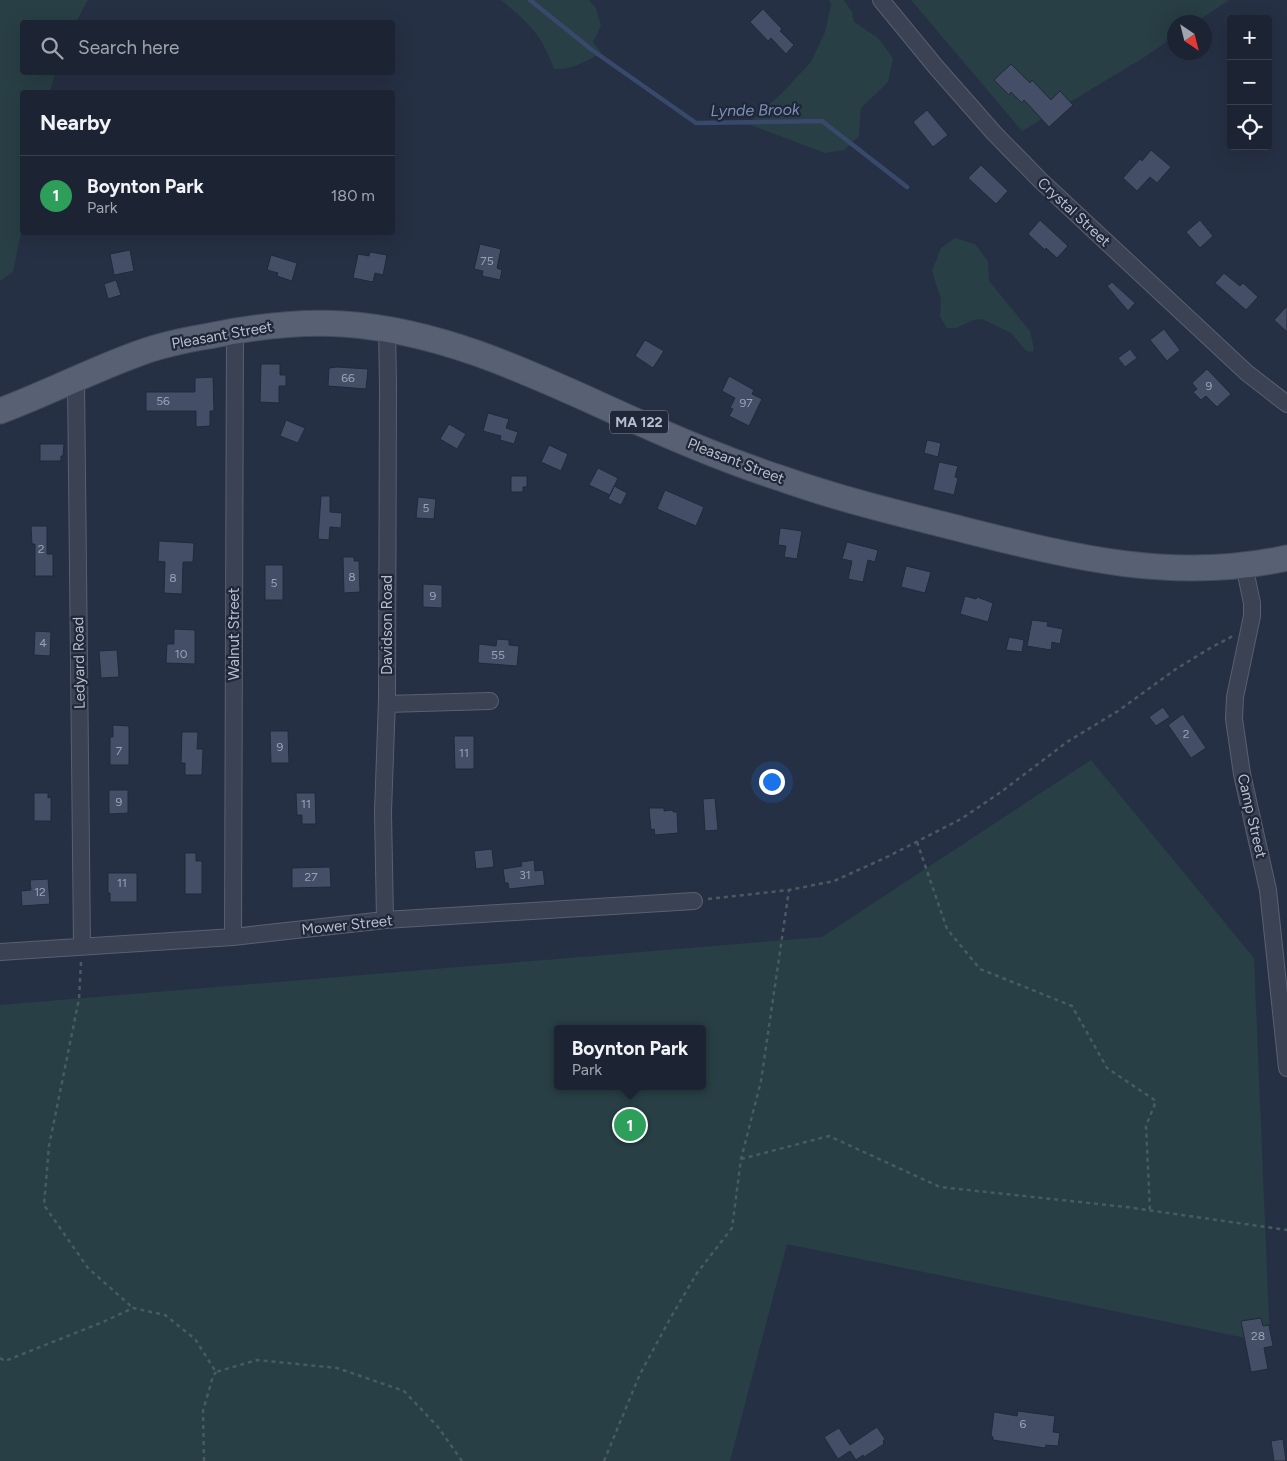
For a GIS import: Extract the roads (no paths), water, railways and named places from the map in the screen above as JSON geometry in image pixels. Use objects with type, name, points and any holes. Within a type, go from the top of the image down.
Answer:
[{"type":"main road","name":"Pleasant Street","points":[[0,411],[139,353],[178,342],[252,327],[296,323],[344,324],[427,337],[469,350],[521,369],[656,429],[781,479],[918,518],[1020,544],[1127,565],[1159,568],[1198,569],[1244,566],[1287,558]]},
{"type":"street","name":"Crystal Street","points":[[881,0],[942,74],[1040,180],[1247,373],[1287,404]]},
{"type":"street","name":"Walnut Street","points":[[233,937],[235,330]]},
{"type":"street","name":"Davidson Road","points":[[385,920],[383,812],[387,704],[387,330]]},
{"type":"street","name":"Ledyard Road","points":[[76,380],[82,946]]},
{"type":"street","name":"Camp Street","points":[[1244,566],[1252,603],[1251,626],[1236,697],[1234,719],[1242,774],[1268,890],[1287,1068]]},
{"type":"street","points":[[387,704],[490,701]]},
{"type":"street","name":"Mower Street","points":[[0,952],[233,937],[385,920],[694,901]]},
{"type":"waterway","name":"Lynde Brook","points":[[530,0],[592,50],[696,123],[822,121],[907,187]]},
{"type":"place","name":"Boynton Park","points":[[630,1125]]}]
